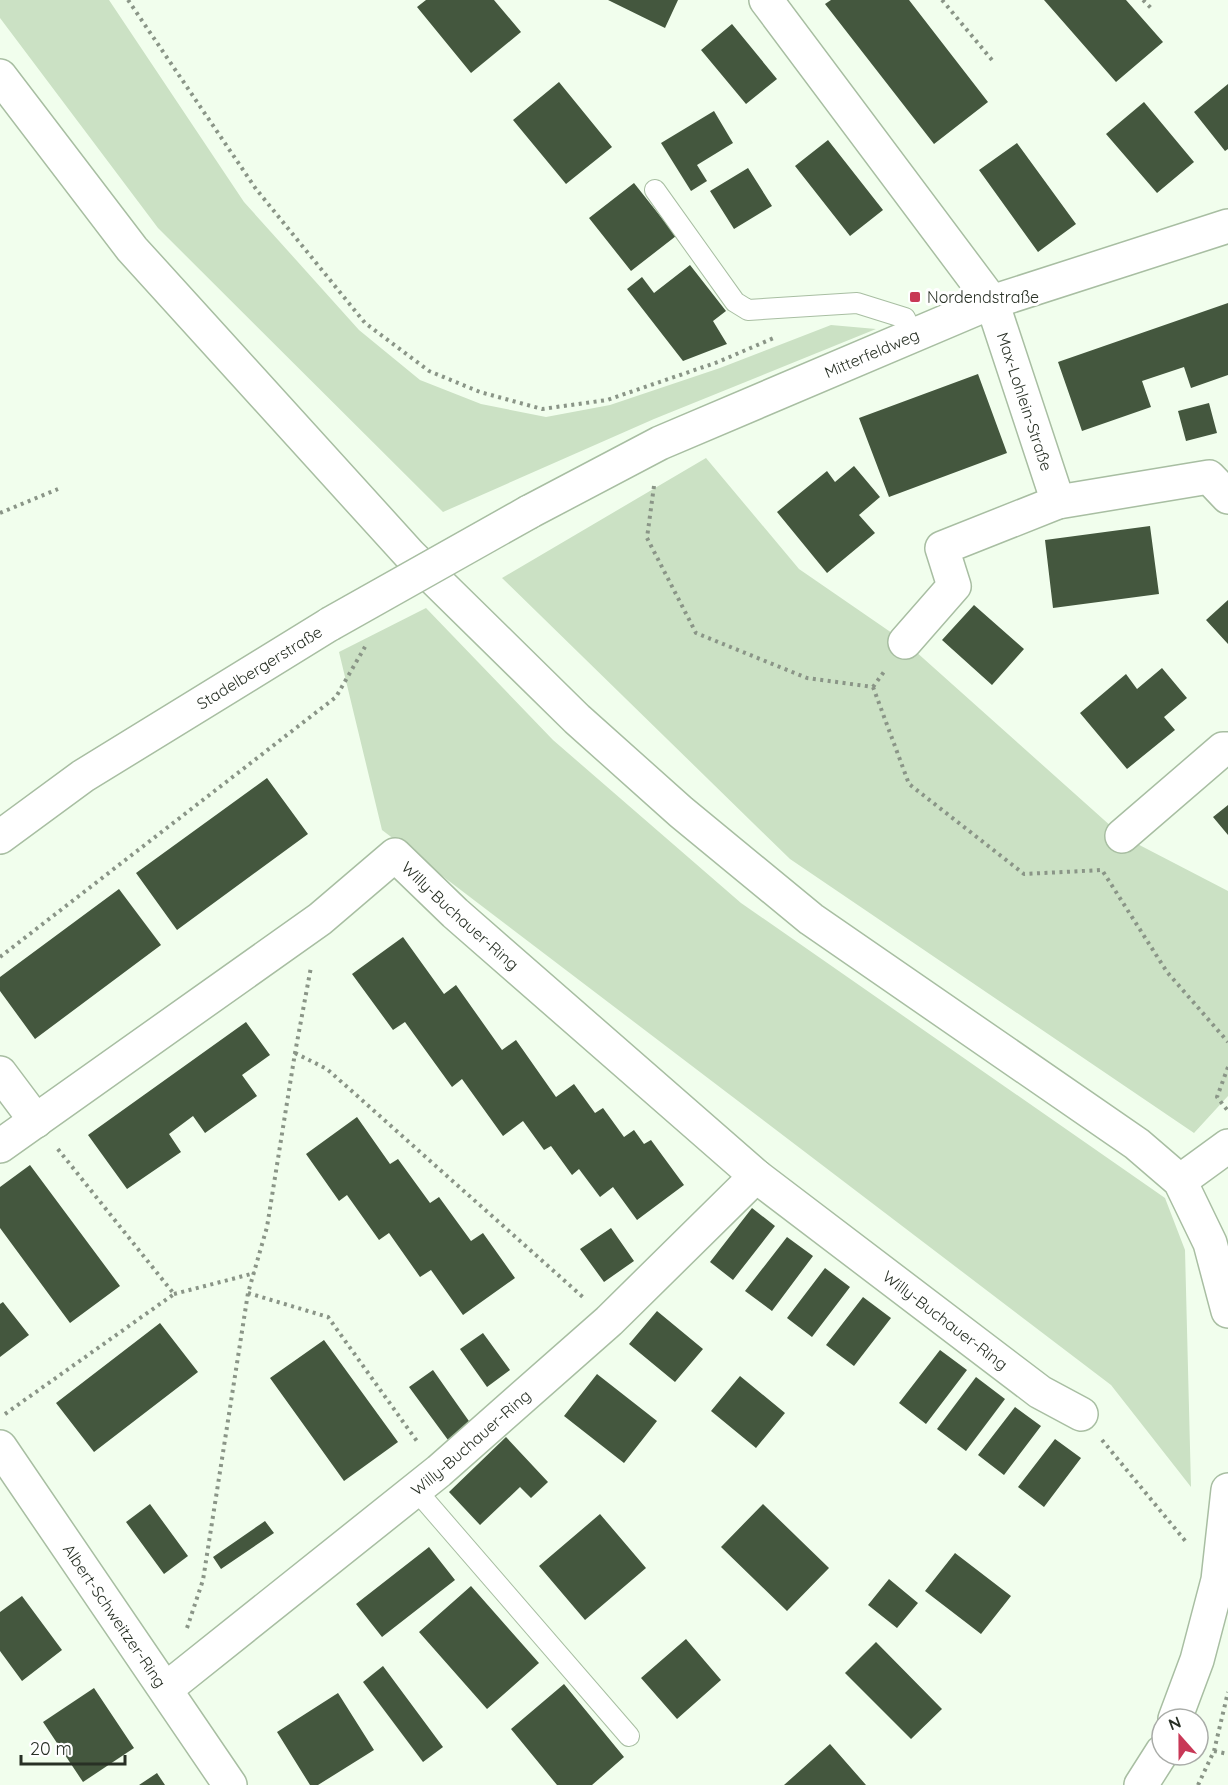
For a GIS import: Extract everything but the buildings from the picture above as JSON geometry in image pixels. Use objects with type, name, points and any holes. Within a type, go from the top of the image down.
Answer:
[{"type":"street","points":[[766,0],[992,302]]},
{"type":"street","points":[[0,76],[140,257],[410,555],[577,719],[681,812],[811,919],[1137,1144],[1179,1181],[1210,1243],[1228,1311]]},
{"type":"street","name":"Mitterfeldweg","points":[[529,512],[660,443],[992,302],[1228,226]]},
{"type":"street","name":"Max-Lohlein-Straße","points":[[992,302],[1058,502]]},
{"type":"street","points":[[905,642],[954,586],[942,548],[1058,502],[1209,477],[1228,497]]},
{"type":"street","name":"Stadelbergerstraße","points":[[0,837],[83,776],[330,624],[529,512]]},
{"type":"street","points":[[1122,836],[1223,749],[1228,748]]},
{"type":"street","name":"Willy-Buchauer-Ring","points":[[0,1146],[320,919],[395,855],[455,914],[756,1176],[1040,1392],[1080,1414]]},
{"type":"street","points":[[0,1073],[36,1121]]},
{"type":"street","points":[[1179,1181],[1228,1146]]},
{"type":"street","name":"Willy-Buchauer-Ring","points":[[166,1689],[428,1480],[609,1321],[756,1176]]},
{"type":"street","name":"Albert-Schweitzer-Ring","points":[[0,1447],[230,1785]]},
{"type":"street","points":[[1179,1707],[1197,1660],[1218,1580],[1228,1490]]},
{"type":"street","points":[[1142,1785],[1153,1767]]},
{"type":"lane","points":[[655,190],[735,302],[748,310],[857,303],[905,318],[913,335]]},
{"type":"lane","points":[[428,1480],[628,1736]]},
{"type":"path","points":[[128,0],[256,189],[357,314],[365,323],[429,371],[480,392],[543,409],[607,400],[718,362],[782,335]]},
{"type":"path","points":[[942,0],[992,60]]},
{"type":"path","points":[[1143,0],[1153,10]]},
{"type":"path","points":[[660,443],[646,538],[696,633],[807,678],[873,687],[909,784],[1024,874],[1102,870],[1167,972],[1228,1042]]},
{"type":"path","points":[[0,513],[58,489]]},
{"type":"path","points":[[0,957],[336,698],[370,636]]},
{"type":"path","points":[[185,1634],[203,1580],[248,1293],[267,1227],[295,1053],[320,919]]},
{"type":"path","points":[[295,1053],[327,1069],[609,1321]]},
{"type":"path","points":[[1228,1067],[1217,1097],[1228,1111]]},
{"type":"path","points":[[36,1121],[174,1294]]},
{"type":"path","points":[[0,1418],[174,1294],[255,1273]]},
{"type":"path","points":[[248,1293],[328,1317],[428,1480]]},
{"type":"path","points":[[1080,1414],[1218,1580]]},
{"type":"path","points":[[1198,1785],[1214,1751],[1228,1692]]},
{"type":"path","points":[[1214,1751],[1228,1754]]},
{"type":"green space","points":[[0,0],[109,0],[244,202],[359,330],[420,380],[481,404],[546,417],[610,405],[720,368],[831,325],[876,329],[654,419],[443,512],[158,228],[0,18]]},
{"type":"green space","points":[[706,458],[799,569],[905,642],[1122,836],[1228,891],[1228,1096],[1194,1133],[790,859],[502,578]]},
{"type":"green space","points":[[426,608],[553,740],[741,903],[1165,1198],[1185,1250],[1191,1487],[1111,1385],[382,830],[339,652]]},
{"type":"place","name":"Nordendstraße","points":[[915,297]]}]
